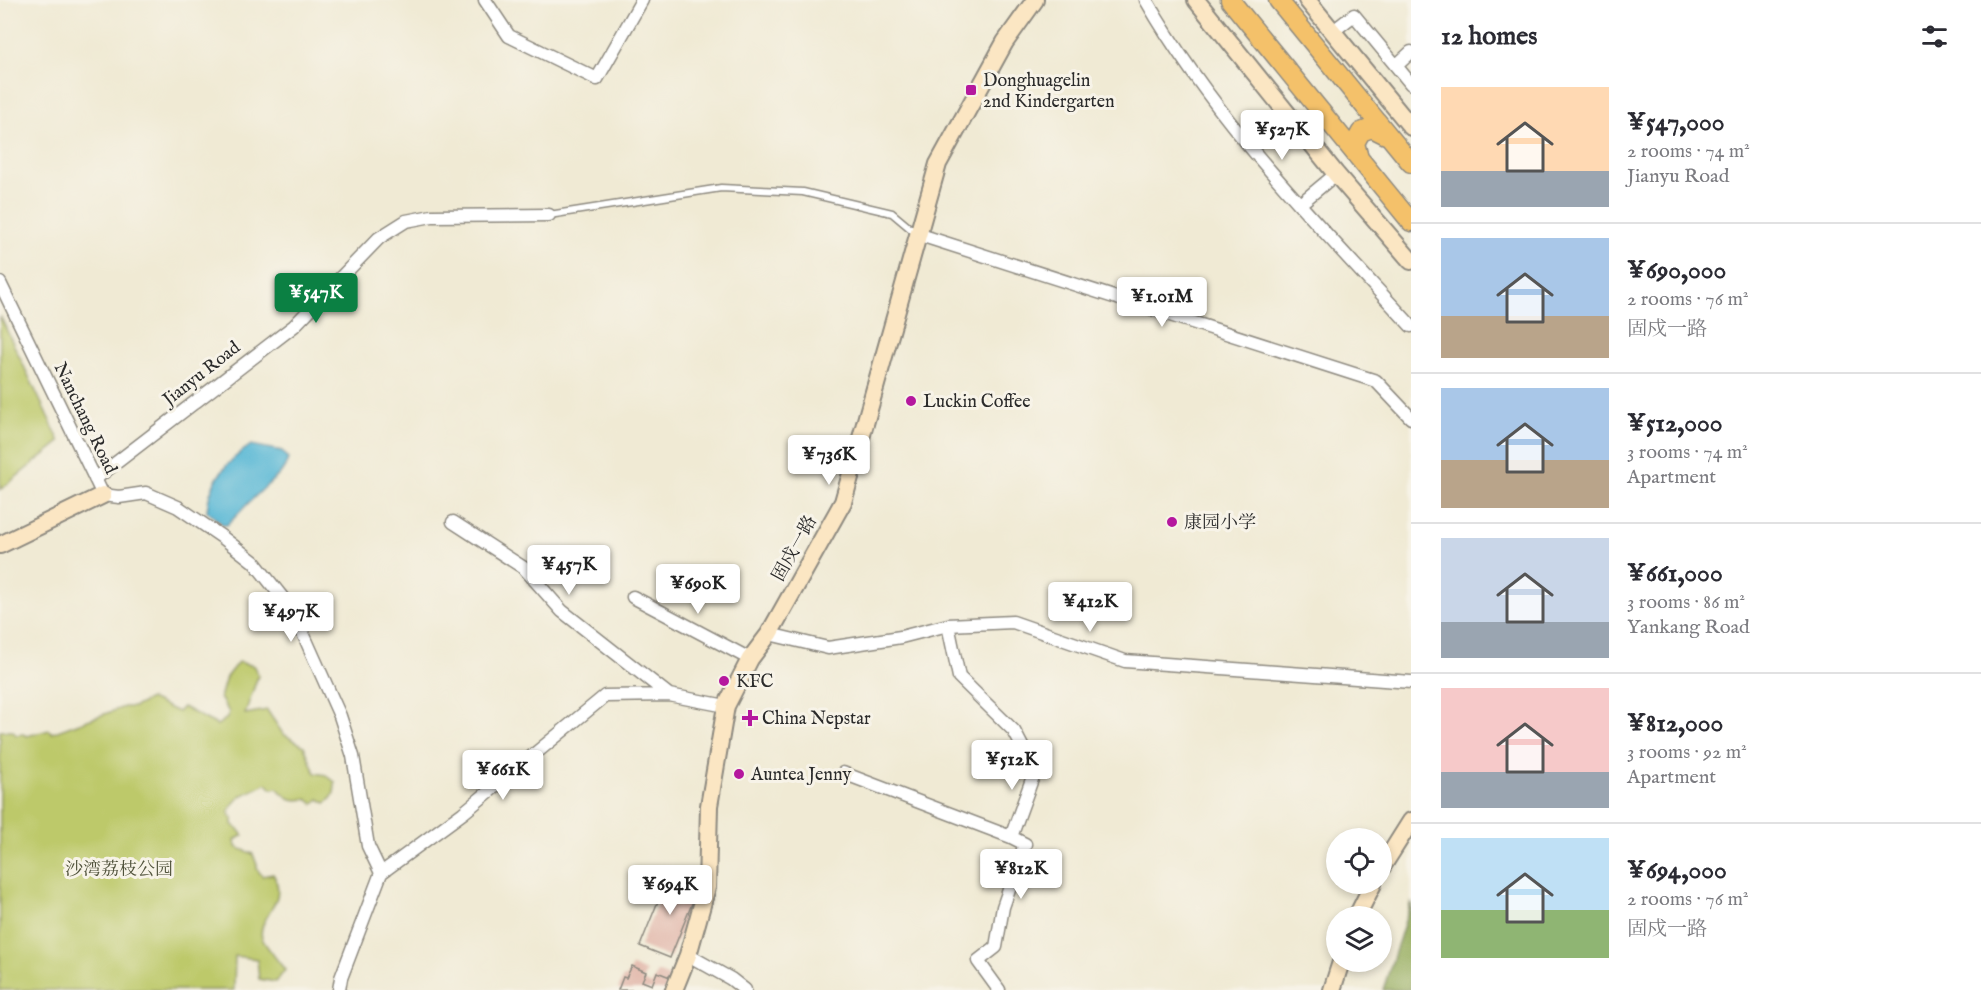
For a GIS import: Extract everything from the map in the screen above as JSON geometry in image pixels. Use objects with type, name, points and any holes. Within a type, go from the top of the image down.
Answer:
[{"type":"main road","points":[[1230,0],[1411,222]]},
{"type":"main road","points":[[1278,0],[1411,163]]},
{"type":"main road","points":[[1359,159],[1355,143],[1360,132],[1372,128],[1388,136]]},
{"type":"street","points":[[485,0],[509,36],[597,79],[642,0]]},
{"type":"street","name":"固戍一路","points":[[674,990],[688,955],[707,887],[709,806],[726,706],[750,660],[769,634],[843,502],[938,164],[1005,42],[1035,0]]},
{"type":"street","points":[[1146,0],[1164,32],[1242,140],[1411,326]]},
{"type":"street","points":[[1196,0],[1336,174],[1411,261]]},
{"type":"street","points":[[1307,0],[1411,127]]},
{"type":"street","points":[[1332,32],[1354,15],[1411,84]]},
{"type":"street","points":[[1396,66],[1411,52]]},
{"type":"street","points":[[1300,204],[1336,174]]},
{"type":"street","name":"Jianyu Road","points":[[95,479],[294,326],[379,238],[406,221],[432,216],[549,214]]},
{"type":"street","points":[[917,234],[1376,381],[1411,418]]},
{"type":"street","name":"Nanchang Road","points":[[0,283],[103,495],[146,493],[178,507],[254,562],[293,611],[347,736],[360,788],[368,846],[381,873]]},
{"type":"street","points":[[0,545],[103,495]]},
{"type":"street","points":[[453,522],[524,568],[562,611],[669,695]]},
{"type":"street","points":[[633,597],[750,660]]},
{"type":"street","points":[[769,634],[828,648],[901,637],[948,625],[1013,622],[1125,661],[1411,682]]},
{"type":"street","points":[[948,625],[959,677],[1014,731],[1035,771],[1011,837]]},
{"type":"street","points":[[339,990],[341,978],[381,873],[464,813],[605,696],[669,695],[726,706]]},
{"type":"street","points":[[843,773],[1025,844],[1003,907],[996,947],[978,961],[999,990]]},
{"type":"street","points":[[1392,851],[1411,821]]},
{"type":"street","points":[[688,955],[731,979],[745,990]]},
{"type":"street","points":[[1332,990],[1338,972]]},
{"type":"lane","points":[[549,214],[721,188],[802,192],[892,213],[917,234]]},
{"type":"green space","points":[[0,316],[60,442],[0,490]]},
{"type":"green space","name":"沙湾荔枝公园","points":[[238,662],[254,666],[258,676],[245,714],[267,710],[283,734],[304,746],[315,773],[326,775],[335,782],[334,794],[326,803],[319,799],[313,804],[307,799],[290,799],[277,788],[272,789],[266,783],[241,796],[229,811],[233,824],[243,835],[235,840],[236,847],[253,854],[257,869],[262,876],[273,874],[277,884],[278,893],[261,930],[262,938],[285,970],[276,982],[259,979],[257,959],[235,956],[234,990],[0,990],[0,731],[13,731],[16,735],[27,736],[49,730],[52,733],[124,707],[134,707],[150,699],[178,712],[183,707],[217,725],[227,718],[229,712],[220,698],[226,677]]},
{"type":"green space","points":[[1411,902],[1411,990],[1383,990],[1389,972],[1392,972],[1392,962]]},
{"type":"water","points":[[251,445],[282,451],[288,459],[277,477],[227,525],[223,525],[207,511],[211,490],[227,465]]},
{"type":"building","points":[[669,874],[699,886],[670,958],[640,946]]},
{"type":"building","points":[[632,966],[646,972],[642,981],[652,985],[657,972],[670,977],[665,990],[618,990],[623,977],[626,978]]},
{"type":"place","name":"Donghuagelin 2nd Kindergarten","points":[[971,90]]},
{"type":"place","name":"Luckin Coffee","points":[[911,401]]},
{"type":"place","name":"康园小学","points":[[1172,522]]},
{"type":"place","name":"KFC","points":[[724,681]]},
{"type":"place","name":"China Nepstar","points":[[750,718]]},
{"type":"place","name":"Auntea Jenny","points":[[739,774]]}]
